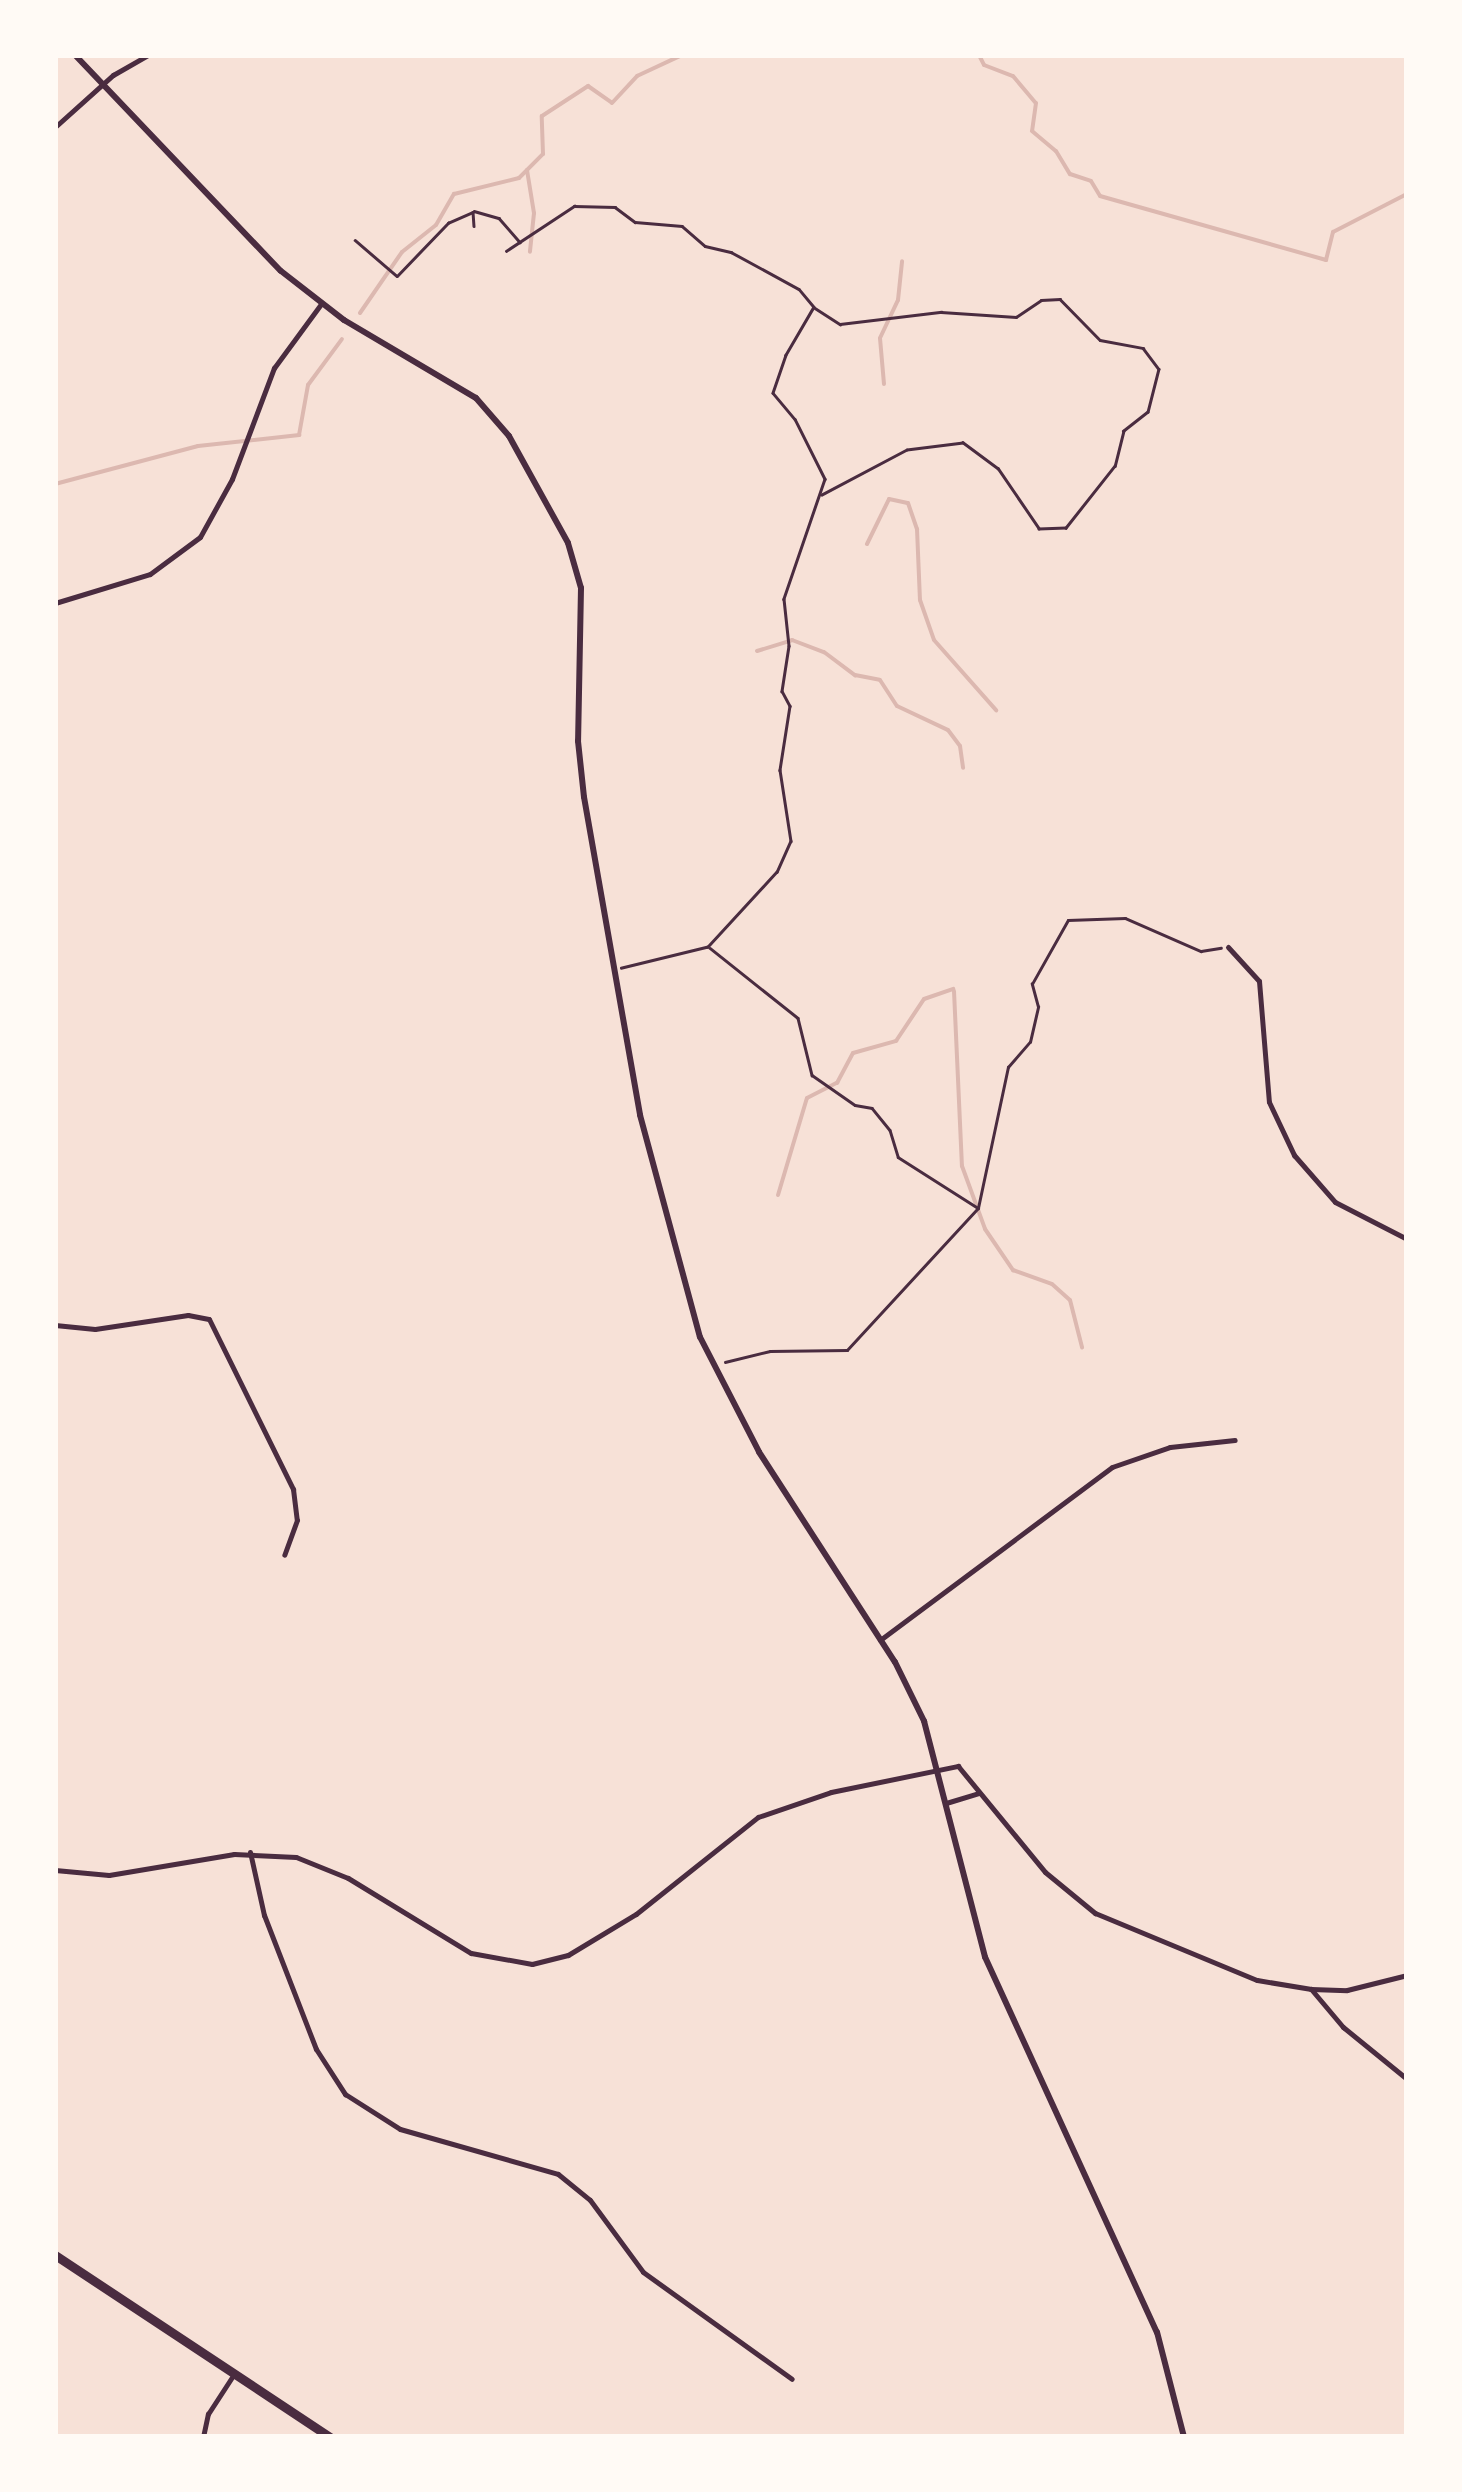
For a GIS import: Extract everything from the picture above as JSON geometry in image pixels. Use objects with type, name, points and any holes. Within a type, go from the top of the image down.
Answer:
[{"type":"highway","points":[[55,2255],[330,2437]]},
{"type":"street","points":[[74,55],[247,239],[321,304],[476,398],[509,436],[568,543],[581,588],[578,741],[616,970],[665,1219],[714,1366],[768,1466],[880,1640],[924,1721],[939,1766],[985,1957],[1150,2314],[1184,2437]]},
{"type":"street","points":[[55,127],[102,84],[148,55]]},
{"type":"street","points":[[55,603],[138,579],[182,553],[220,505],[274,368],[321,304]]},
{"type":"street","points":[[1228,948],[1259,981],[1269,1102],[1294,1154],[1335,1202],[1407,1239]]},
{"type":"street","points":[[55,1325],[95,1329],[204,1315],[293,1489],[298,1520],[284,1555]]},
{"type":"street","points":[[880,1640],[1112,1467],[1170,1447],[1235,1440]]},
{"type":"street","points":[[55,1870],[108,1875],[250,1852],[328,1868],[471,1953],[532,1964],[568,1955],[636,1914],[758,1817],[939,1766],[958,1766],[1045,1872],[1095,1913],[1256,1980],[1310,1990],[1347,1990],[1407,1975]]},
{"type":"street","points":[[946,1803],[979,1793]]},
{"type":"street","points":[[250,1852],[264,1915],[296,1999],[327,2072],[345,2094],[400,2129],[558,2174],[590,2200],[643,2272],[792,2379]]},
{"type":"street","points":[[1310,1990],[1343,2027],[1407,2079]]},
{"type":"street","points":[[203,2437],[208,2414],[234,2374]]},
{"type":"path","points":[[506,252],[574,206],[615,207],[635,222],[682,226],[704,246],[731,252],[799,289],[814,307],[840,324],[941,312],[1016,317],[1042,300],[1060,299],[1100,340],[1143,348],[1159,369],[1148,412],[1124,432],[1107,480],[1066,528],[1039,529],[998,468],[964,443],[907,450],[820,496]]},
{"type":"path","points":[[355,240],[397,276],[448,223],[472,212],[486,210],[500,218],[520,242]]},
{"type":"path","points":[[472,212],[474,226]]},
{"type":"path","points":[[616,970],[708,947],[777,872],[791,841],[780,770],[790,706],[782,691],[789,659],[784,600],[825,479],[795,419],[773,394],[786,355],[814,307]]},
{"type":"path","points":[[714,1366],[770,1351],[847,1350],[978,1208],[1008,1066],[1030,1042],[1034,1025],[1032,984],[1068,920],[1125,918],[1200,951],[1228,948]]},
{"type":"path","points":[[708,947],[798,1018],[812,1075],[855,1104],[872,1108],[890,1130],[898,1158],[978,1208]]},
{"type":"waterway","points":[[360,313],[402,252],[436,225],[454,194],[519,178],[543,154],[542,116],[588,86],[612,103],[637,76],[682,55]]},
{"type":"waterway","points":[[979,55],[984,65],[1013,76],[1036,103],[1032,131],[1056,151],[1070,174],[1091,181],[1100,196],[1326,260],[1333,232],[1407,194]]},
{"type":"waterway","points":[[527,170],[534,213],[530,252]]},
{"type":"waterway","points":[[884,384],[880,338],[898,300],[902,261]]},
{"type":"waterway","points":[[55,484],[198,446],[299,435],[308,385],[342,339]]},
{"type":"waterway","points":[[867,544],[889,499],[908,503],[917,529],[920,600],[934,640],[996,710]]},
{"type":"waterway","points":[[757,651],[792,640],[824,652],[855,675],[880,680],[897,706],[948,730],[960,746],[963,768]]},
{"type":"waterway","points":[[778,1195],[807,1098],[837,1083],[853,1053],[896,1041],[924,999],[953,989]]},
{"type":"waterway","points":[[954,991],[962,1166],[985,1229],[1013,1270],[1052,1284],[1070,1300],[1082,1347]]}]
